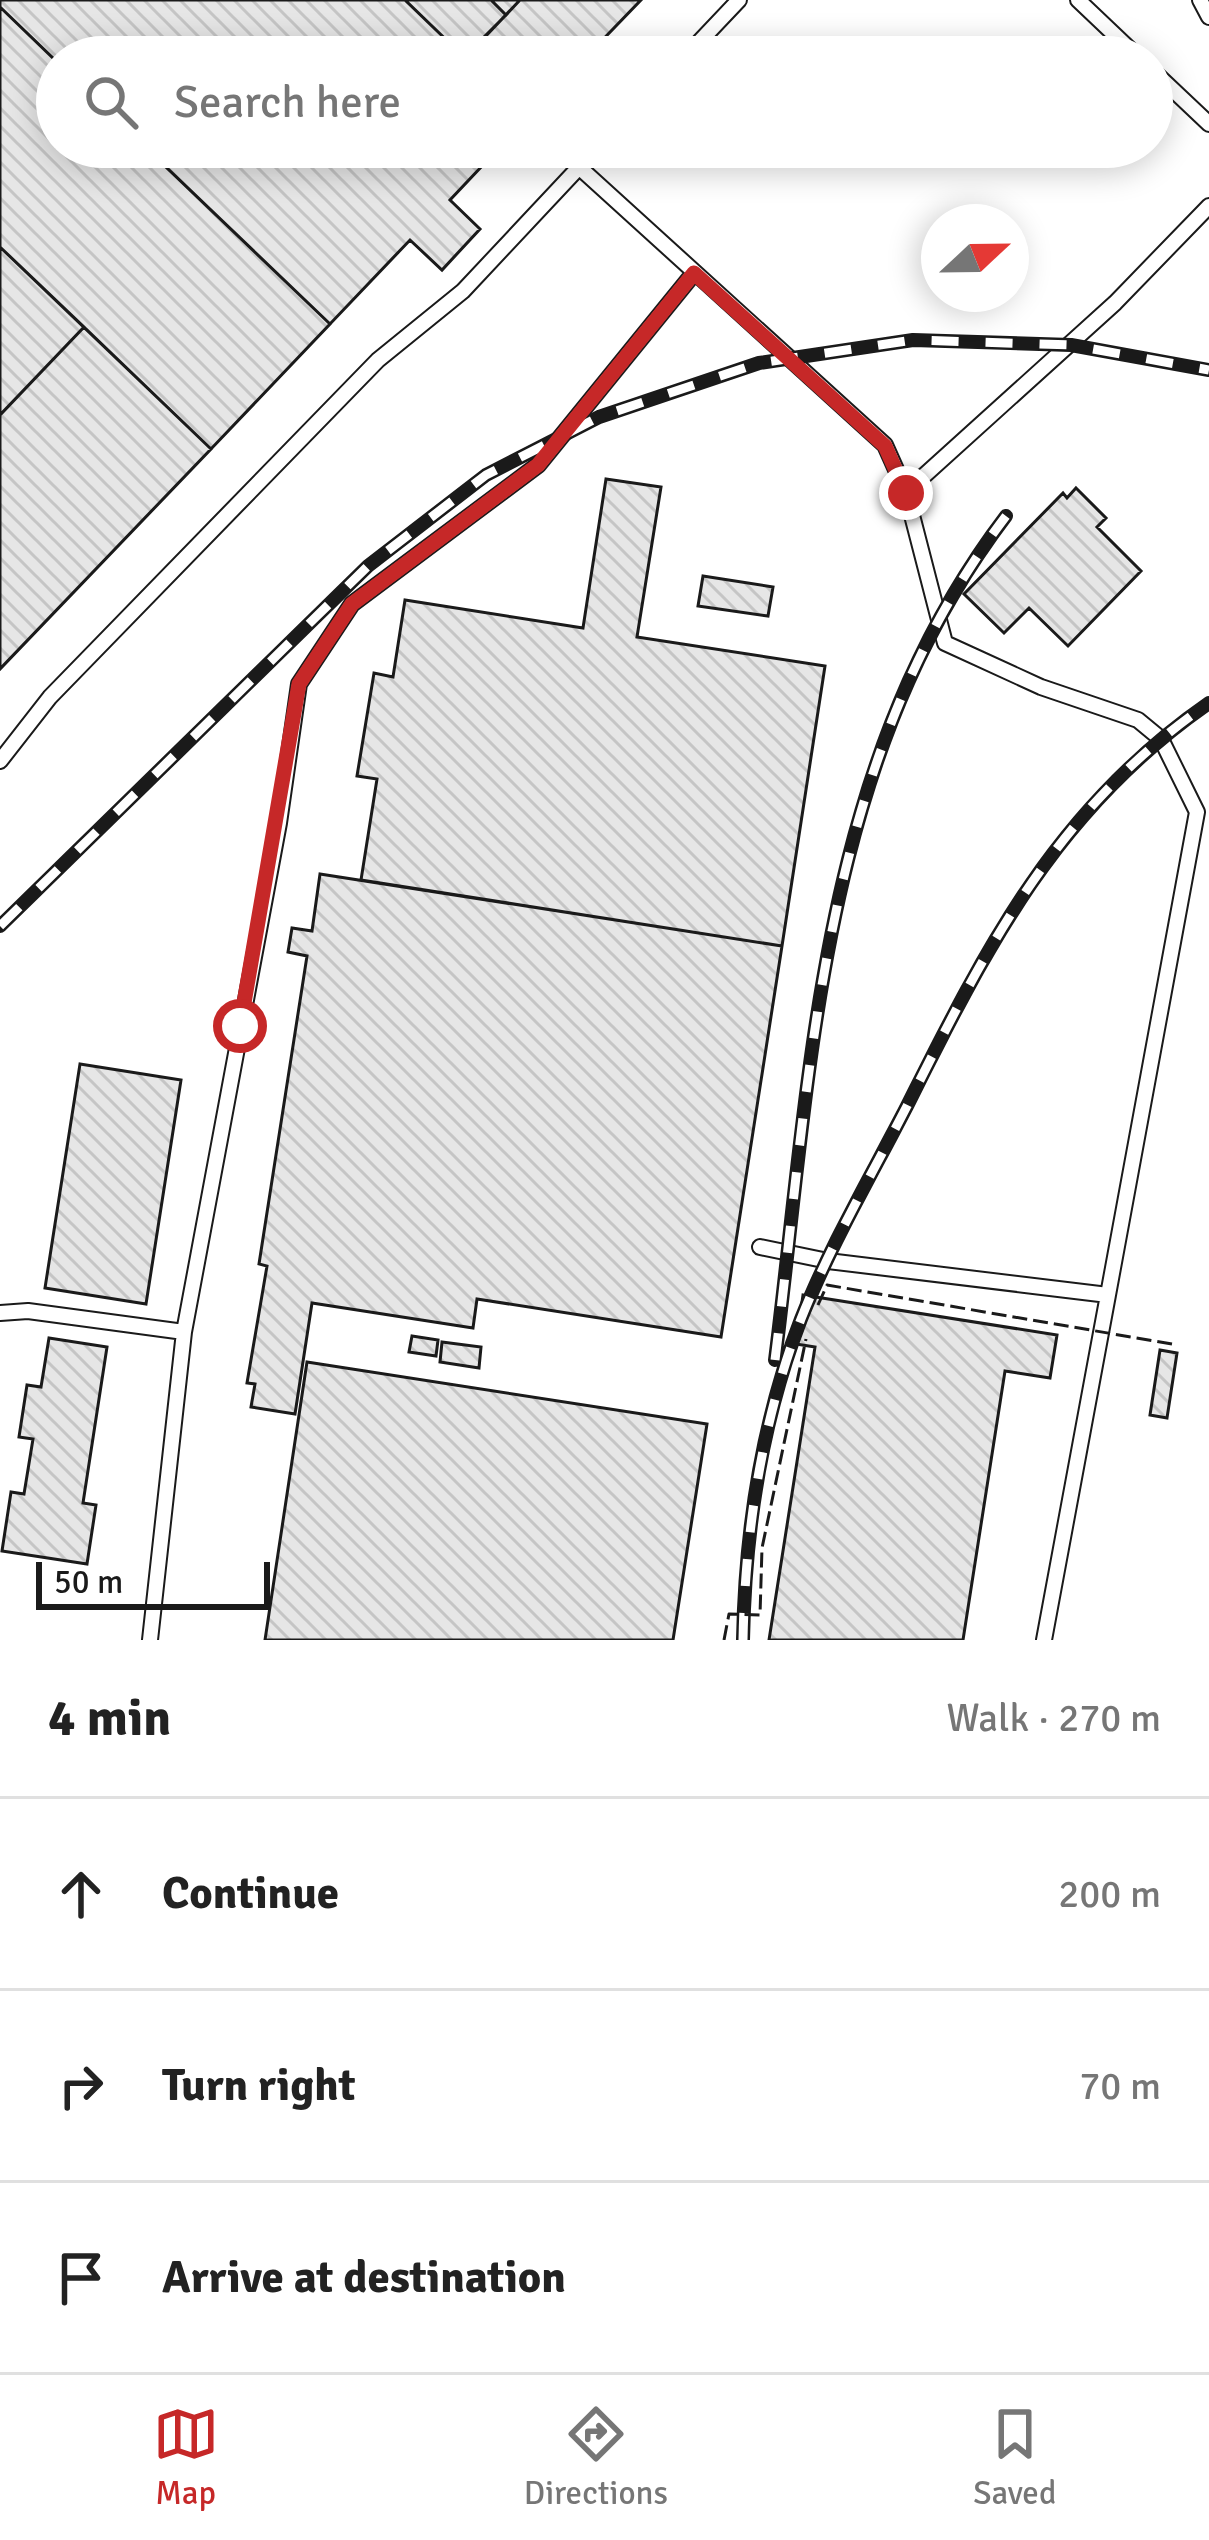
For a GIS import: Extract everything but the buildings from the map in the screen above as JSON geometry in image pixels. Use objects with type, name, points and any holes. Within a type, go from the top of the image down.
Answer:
[{"type":"lane","points":[[705,36],[740,0]]},
{"type":"lane","points":[[1078,0],[1116,36]]},
{"type":"lane","points":[[1200,0],[1209,17]]},
{"type":"lane","points":[[1173,90],[1209,124]]},
{"type":"lane","points":[[0,761],[50,697],[378,360],[464,291],[577,168]]},
{"type":"lane","points":[[579,168],[885,446],[906,493],[945,643],[1042,687],[1138,720],[1161,739],[1197,812],[1044,1640]]},
{"type":"lane","points":[[906,493],[1115,303],[1209,206]]},
{"type":"lane","points":[[150,1640],[184,1331],[279,823],[299,684],[352,604],[538,465],[694,273]]},
{"type":"lane","points":[[760,1246],[829,1261],[1108,1295]]},
{"type":"lane","points":[[0,1313],[28,1311],[184,1331]]},
{"type":"railway","points":[[0,926],[368,566],[486,475],[599,417],[759,363],[913,340],[1071,345],[1209,370]]},
{"type":"railway","points":[[775,1360],[815,1029],[834,920],[860,814],[896,710],[944,611],[1006,516]]},
{"type":"railway","points":[[743,1640],[747,1558],[766,1436],[787,1357],[838,1238],[967,990],[1031,884],[1109,788],[1209,703]]},
{"type":"fence","points":[[818,1305],[827,1285],[1172,1344]]},
{"type":"fence","points":[[724,1640],[729,1614],[760,1615],[762,1548],[806,1339]]},
{"type":"route","points":[[240,1026],[279,823],[299,684],[352,604],[496,491],[538,465],[554,439],[694,273],[885,446],[906,493]]}]
